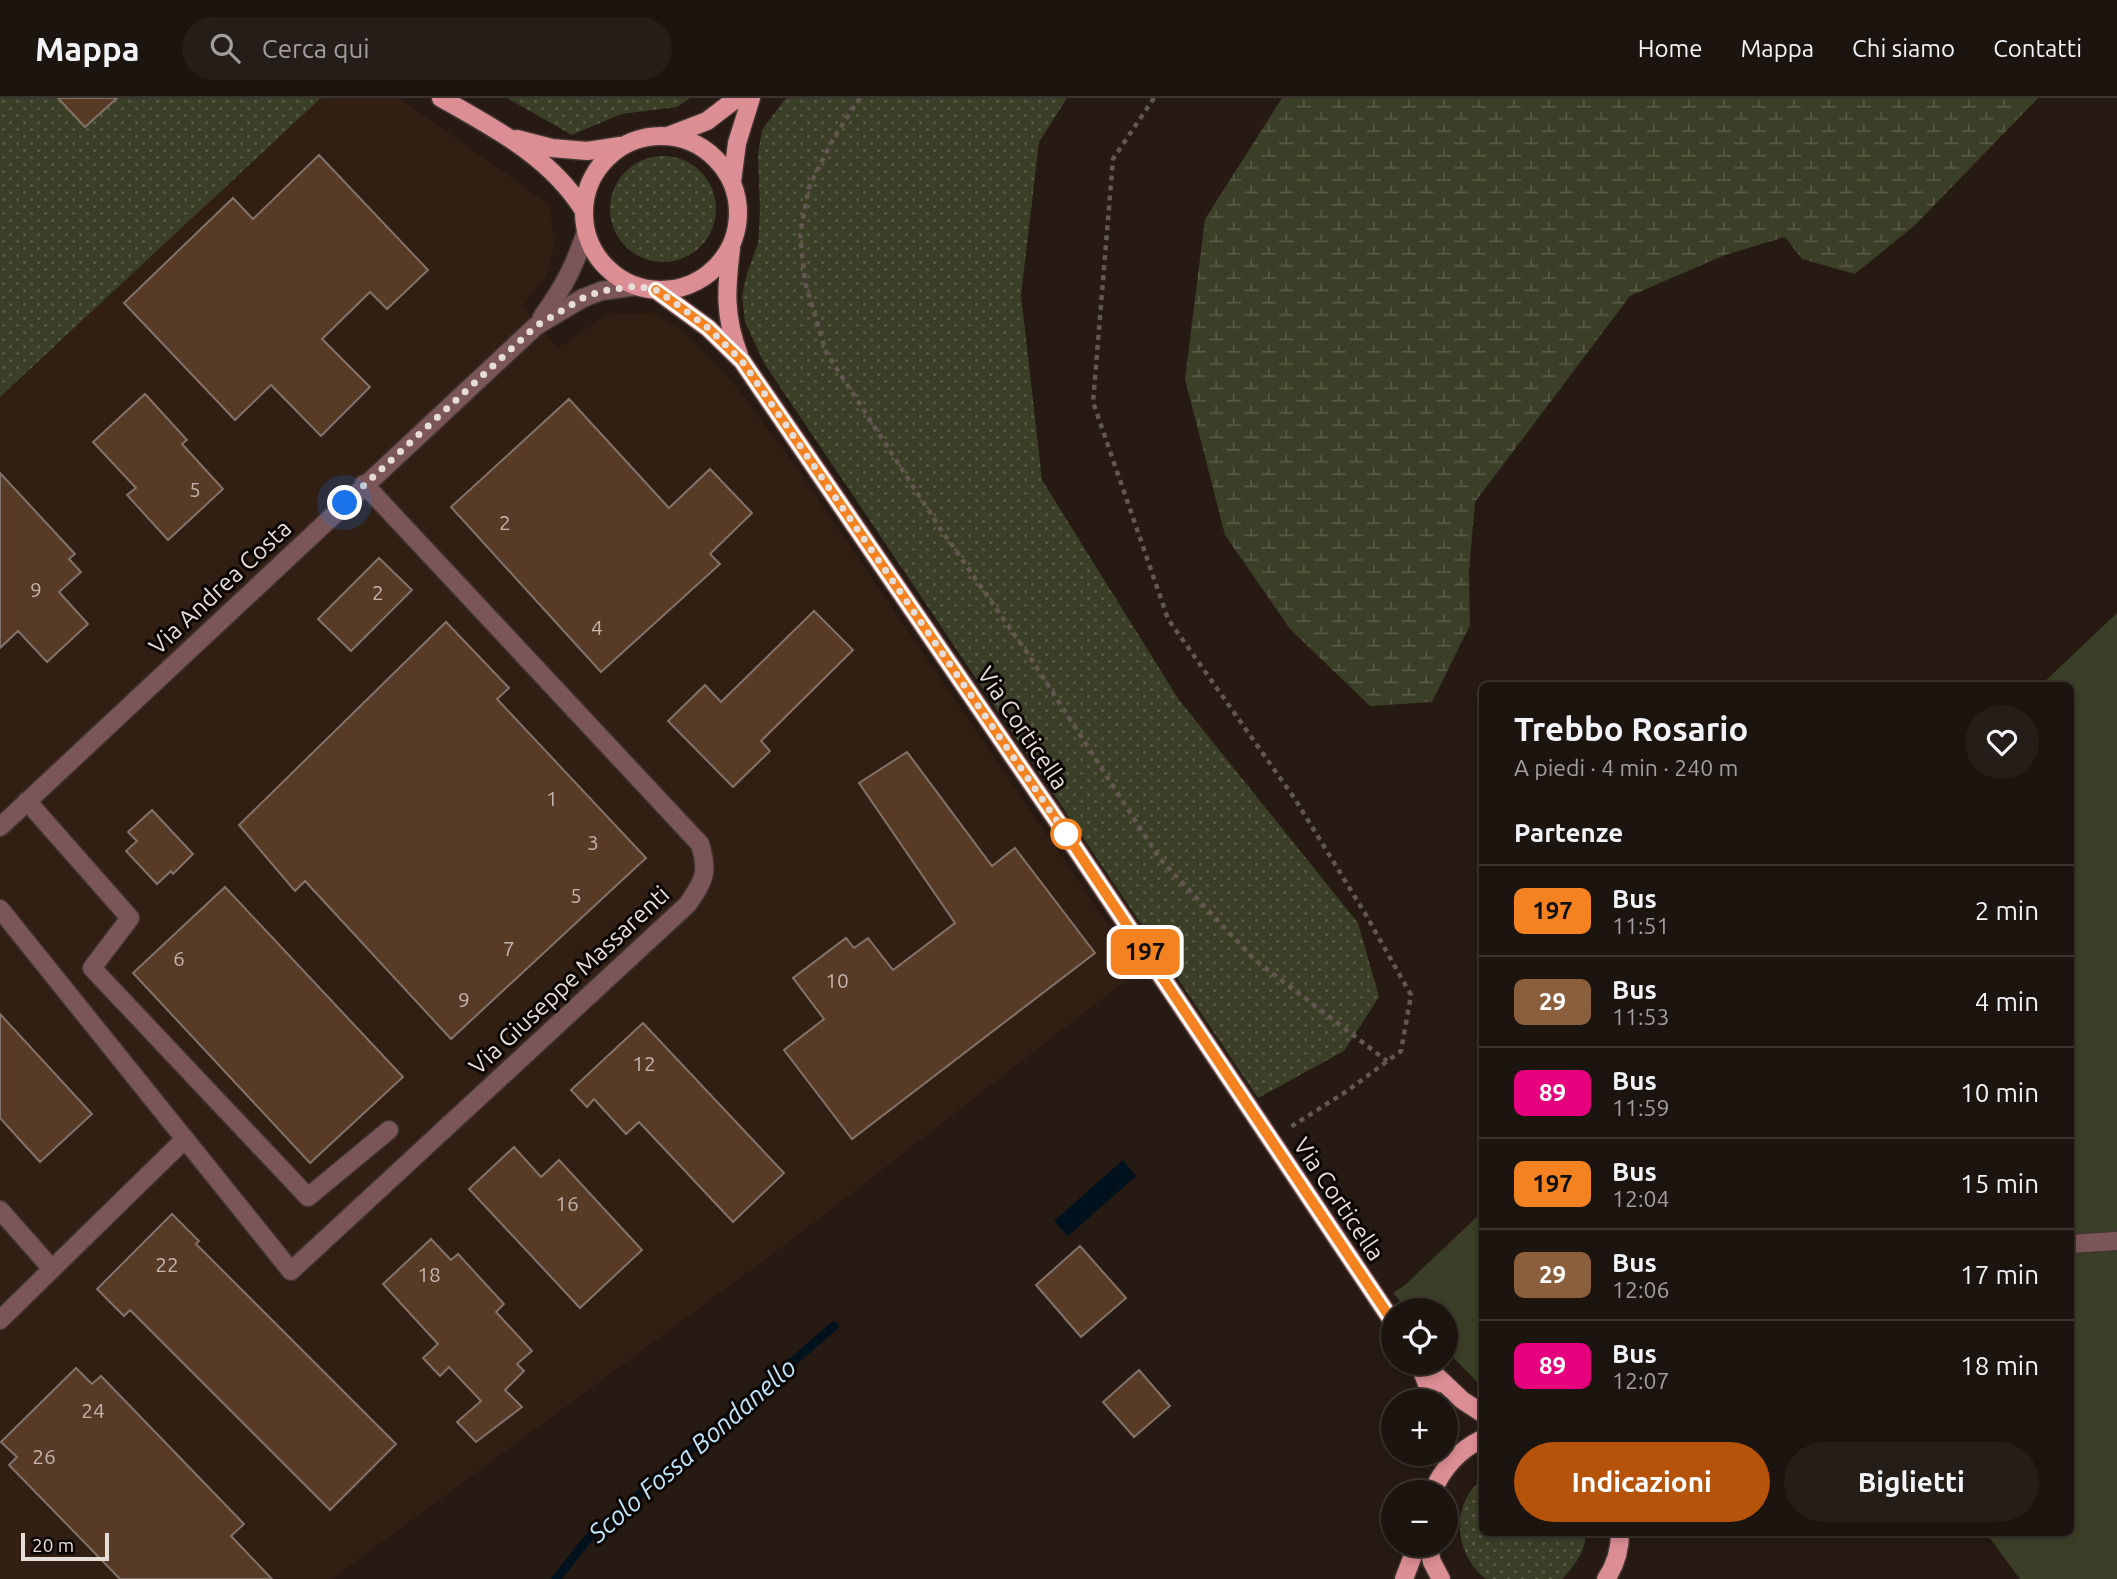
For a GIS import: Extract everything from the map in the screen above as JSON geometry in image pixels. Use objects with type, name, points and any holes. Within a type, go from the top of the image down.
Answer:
[{"type":"main road","points":[[441,98],[507,136],[542,162],[564,183],[584,211]]},
{"type":"main road","points":[[507,136],[552,148],[587,151],[622,146],[644,138],[668,135],[707,121],[737,98]]},
{"type":"main road","points":[[732,182],[737,143],[751,98]]},
{"type":"main road","points":[[668,135],[688,140],[707,150],[722,164],[732,182],[738,204],[738,226],[731,247],[726,286],[727,307],[730,333],[742,361]]},
{"type":"main road","points":[[622,146],[609,155],[595,174],[586,195],[586,232],[599,260],[623,280],[637,286],[656,290],[674,289],[692,284],[708,275],[731,247]]},
{"type":"main road","name":"Via Corticella","points":[[656,290],[708,328],[742,361],[1064,831],[1381,1304]]},
{"type":"main road","points":[[1434,1375],[1479,1411]]},
{"type":"main road","points":[[1458,1454],[1479,1441]]},
{"type":"main road","points":[[1609,1577],[1620,1546],[1620,1536]]},
{"type":"main road","points":[[1404,1579],[1412,1557]]},
{"type":"main road","points":[[1431,1557],[1441,1579]]},
{"type":"street","name":"Via Andrea Costa","points":[[0,827],[536,326],[558,296],[573,268],[586,232]]},
{"type":"street","name":"Via Andrea Costa","points":[[536,326],[583,298],[601,291],[637,286]]},
{"type":"street","name":"Via Giuseppe Massarenti","points":[[0,909],[291,1271],[688,904],[703,882],[706,863],[700,844],[694,836],[364,484]]},
{"type":"street","points":[[27,801],[130,918],[92,968],[308,1196],[388,1130]]},
{"type":"street","points":[[0,1320],[184,1140]]},
{"type":"street","points":[[0,1210],[52,1269]]},
{"type":"street","points":[[2074,1244],[2117,1241]]},
{"type":"path","points":[[860,98],[833,139],[808,187],[800,234],[806,282],[826,352],[940,528],[1030,657],[1160,859],[1255,960],[1387,1061]]},
{"type":"path","points":[[1154,98],[1113,159],[1093,402],[1168,619],[1295,799],[1411,995],[1401,1051],[1347,1091],[1270,1140]]},
{"type":"shaded area","points":[[321,98],[399,98],[550,205],[554,247],[546,276],[523,306],[558,348],[606,315],[652,313],[679,328],[729,378],[793,462],[1139,970],[789,1242],[332,1579],[0,1579],[0,397]]},
{"type":"green space","points":[[0,98],[321,98],[0,397]]},
{"type":"green space","points":[[507,98],[690,98],[677,107],[621,114],[572,135]]},
{"type":"green space","points":[[786,98],[1067,98],[1039,142],[1021,295],[1042,480],[1179,700],[1358,923],[1379,997],[1344,1051],[1258,1098],[764,363],[745,322],[742,296],[758,244],[758,154],[762,130]]},
{"type":"green space","points":[[1282,98],[2038,98],[1915,225],[1855,274],[1802,259],[1785,237],[1725,255],[1630,296],[1475,502],[1469,572],[1470,625],[1432,702],[1370,706],[1290,629],[1225,535],[1185,379],[1205,219]]},
{"type":"green space","points":[[663,156],[683,160],[701,171],[712,189],[716,209],[712,229],[701,247],[683,258],[663,262],[643,258],[625,247],[614,229],[610,209],[614,189],[625,171],[643,160]]},
{"type":"green space","points":[[2117,613],[2117,1579],[2020,1579],[1988,1536],[2074,1536],[2074,682],[2044,682]]},
{"type":"green space","points":[[1479,1215],[1479,1384],[1458,1362],[1458,1298],[1397,1298],[1393,1293],[1405,1285]]},
{"type":"green space","points":[[1479,1482],[1479,1536],[1586,1536],[1584,1547],[1571,1569],[1562,1579],[1486,1579],[1475,1569],[1462,1543],[1461,1515],[1472,1490]]},
{"type":"water","points":[[1123,1160],[1136,1176],[1068,1236],[1054,1221]]},
{"type":"building","points":[[58,98],[117,98],[85,127]]},
{"type":"building","points":[[319,155],[428,270],[387,309],[370,292],[322,339],[370,387],[321,436],[271,385],[235,420],[124,303],[233,198],[253,219]]},
{"type":"building","points":[[145,394],[187,440],[182,444],[223,489],[168,540],[127,495],[136,488],[93,442]]},
{"type":"building","points":[[569,399],[669,508],[710,469],[752,513],[710,554],[720,564],[601,672],[451,507]]},
{"type":"building","points":[[0,473],[75,554],[69,559],[81,572],[59,592],[88,624],[47,662],[18,631],[0,648]]},
{"type":"building","points":[[379,558],[412,590],[351,651],[318,619]]},
{"type":"building","points":[[814,611],[853,650],[761,741],[770,751],[733,787],[668,721],[705,685],[721,702]]},
{"type":"building","points":[[446,622],[509,688],[497,699],[646,858],[451,1039],[305,881],[295,891],[239,825]]},
{"type":"building","points":[[907,752],[992,866],[1015,848],[1095,953],[852,1139],[784,1050],[824,1019],[793,978],[846,938],[854,948],[868,938],[893,970],[955,923],[859,783]]},
{"type":"building","points":[[152,810],[193,854],[173,874],[171,871],[157,884],[126,851],[137,841],[128,832]]},
{"type":"building","points":[[225,887],[403,1077],[310,1163],[133,973]]},
{"type":"building","points":[[0,1014],[92,1114],[40,1162],[0,1118]]},
{"type":"building","points":[[643,1023],[784,1173],[733,1222],[639,1122],[626,1134],[594,1099],[587,1107],[571,1090]]},
{"type":"building","points":[[514,1147],[541,1177],[559,1160],[642,1250],[580,1308],[469,1189]]},
{"type":"building","points":[[172,1214],[199,1241],[196,1244],[396,1444],[330,1510],[130,1310],[124,1316],[97,1289]]},
{"type":"building","points":[[431,1239],[451,1260],[458,1254],[504,1304],[496,1312],[532,1351],[517,1364],[524,1371],[505,1390],[522,1407],[476,1442],[457,1422],[481,1401],[449,1367],[440,1376],[423,1358],[438,1344],[383,1284]]},
{"type":"building","points":[[1080,1246],[1126,1298],[1081,1337],[1036,1285]]},
{"type":"building","points":[[76,1368],[92,1384],[101,1376],[244,1524],[231,1536],[272,1579],[120,1579],[9,1465],[17,1457],[1,1442]]},
{"type":"building","points":[[1139,1370],[1170,1406],[1134,1437],[1103,1402]]},
{"type":"waterway","name":"Scolo Fossa Bondanello","points":[[556,1579],[587,1540],[834,1326]]},
{"type":"bus line","name":"197","points":[[656,290],[708,328],[742,361],[1064,831],[1381,1304]]},
{"type":"route","points":[[345,503],[536,326],[567,306],[601,291],[637,286],[656,290],[708,328],[742,361],[1066,834]]}]
